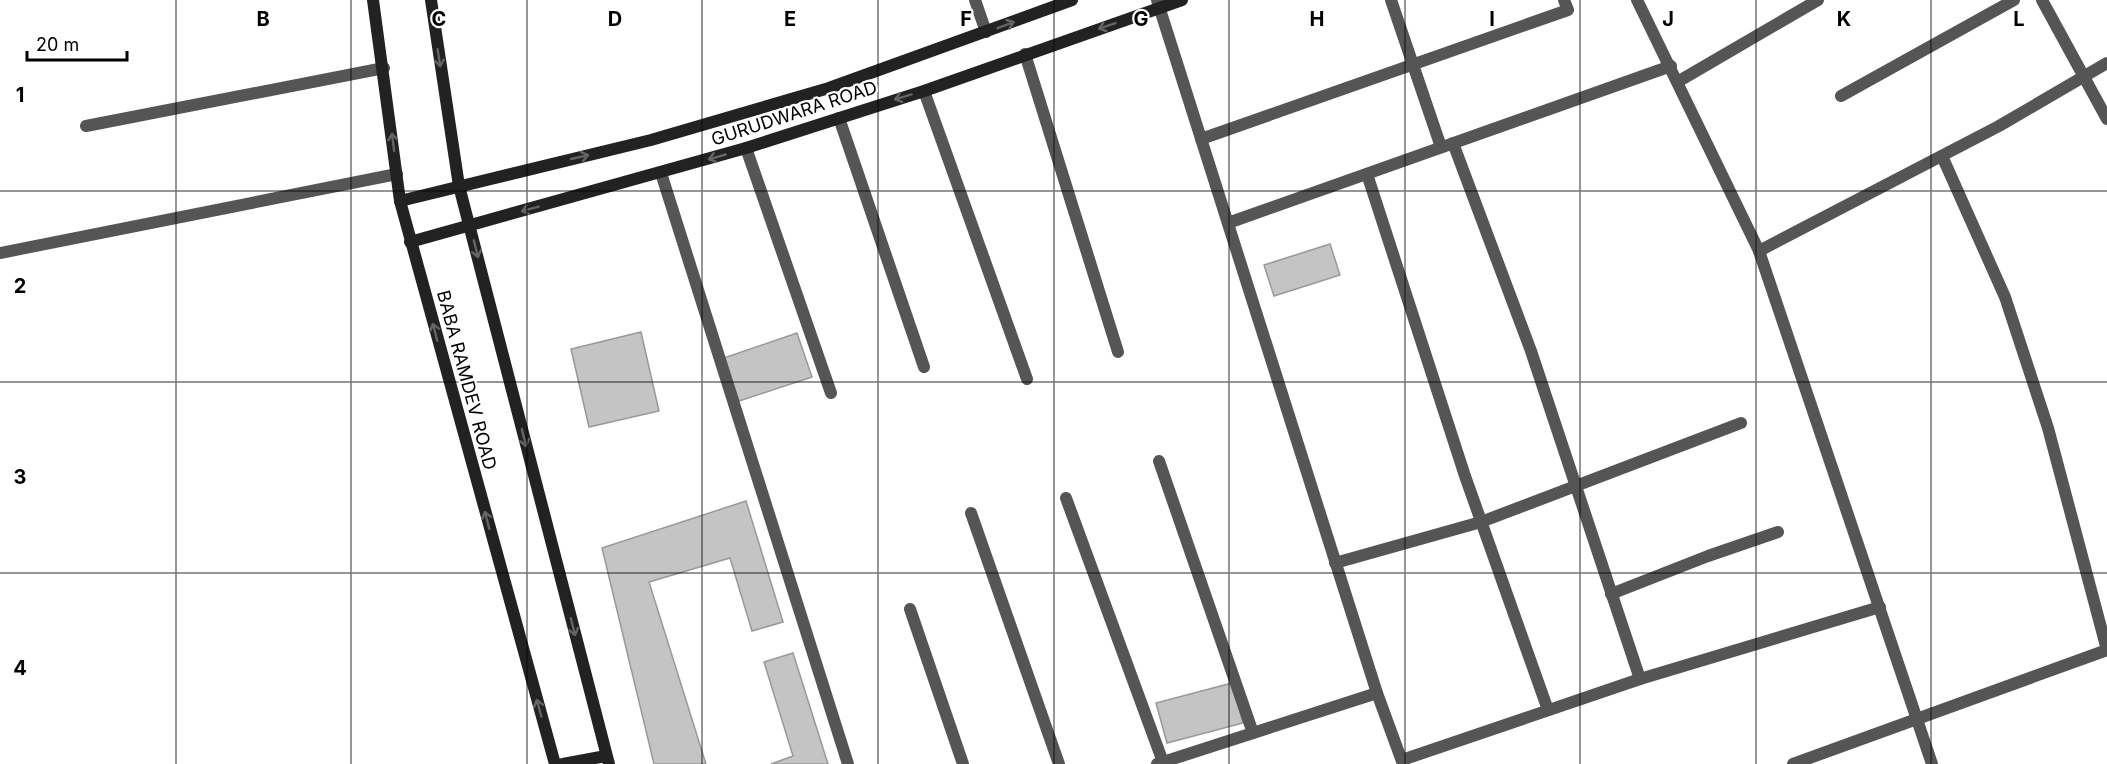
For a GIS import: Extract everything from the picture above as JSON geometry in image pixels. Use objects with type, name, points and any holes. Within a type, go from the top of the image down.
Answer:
[{"type":"street","name":"BABA RAMDEV ROAD","points":[[373,0],[384,68],[400,201],[555,764]]},
{"type":"street","points":[[431,0],[459,186],[607,760],[563,764]]},
{"type":"street","points":[[975,0],[986,32]]},
{"type":"street","name":"GURUDWARA ROAD","points":[[400,201],[651,140],[746,113],[829,88],[1072,0]]},
{"type":"street","name":"GURUDWARA ROAD","points":[[411,242],[746,148],[924,91],[1158,4],[1182,0]]},
{"type":"street","points":[[1392,0],[1413,63],[1531,351],[1640,679]]},
{"type":"street","points":[[1201,139],[1568,10],[1564,0]]},
{"type":"street","points":[[1637,0],[1679,81],[1760,251],[1932,764]]},
{"type":"street","points":[[1679,81],[1818,0]]},
{"type":"street","points":[[1841,96],[2014,0]]},
{"type":"street","points":[[2042,0],[2107,119]]},
{"type":"street","points":[[1158,4],[1335,563],[1402,762],[1640,679],[1880,607]]},
{"type":"street","points":[[1025,54],[1118,352]]},
{"type":"street","points":[[1760,251],[1942,156],[2107,63]]},
{"type":"street","points":[[1228,223],[1671,66]]},
{"type":"street","points":[[86,126],[384,68]]},
{"type":"street","points":[[924,91],[1027,379]]},
{"type":"street","points":[[839,118],[924,367]]},
{"type":"street","points":[[746,148],[831,393]]},
{"type":"street","points":[[1793,764],[2107,650],[2048,428],[2009,308],[1942,156]]},
{"type":"street","points":[[661,173],[848,764]]},
{"type":"street","points":[[0,253],[397,174]]},
{"type":"street","points":[[1367,174],[1410,313],[1548,710]]},
{"type":"street","points":[[1335,563],[1481,522],[1741,423]]},
{"type":"street","points":[[1159,461],[1254,733]]},
{"type":"street","points":[[1066,498],[1159,763],[1377,693]]},
{"type":"street","points":[[972,513],[1059,764]]},
{"type":"street","points":[[1611,594],[1708,556],[1778,532]]},
{"type":"street","points":[[910,609],[963,764]]},
{"type":"building","points":[[1330,244],[1340,275],[1274,296],[1264,265]]},
{"type":"building","points":[[641,332],[659,411],[589,427],[571,349]]},
{"type":"building","points":[[797,333],[812,377],[739,401],[724,358]]},
{"type":"building","points":[[746,501],[783,622],[752,631],[730,558],[649,582],[706,764],[654,764],[602,548]]},
{"type":"building","points":[[793,653],[828,764],[771,764],[793,756],[764,662]]},
{"type":"building","points":[[1232,683],[1243,723],[1167,743],[1156,703]]}]
